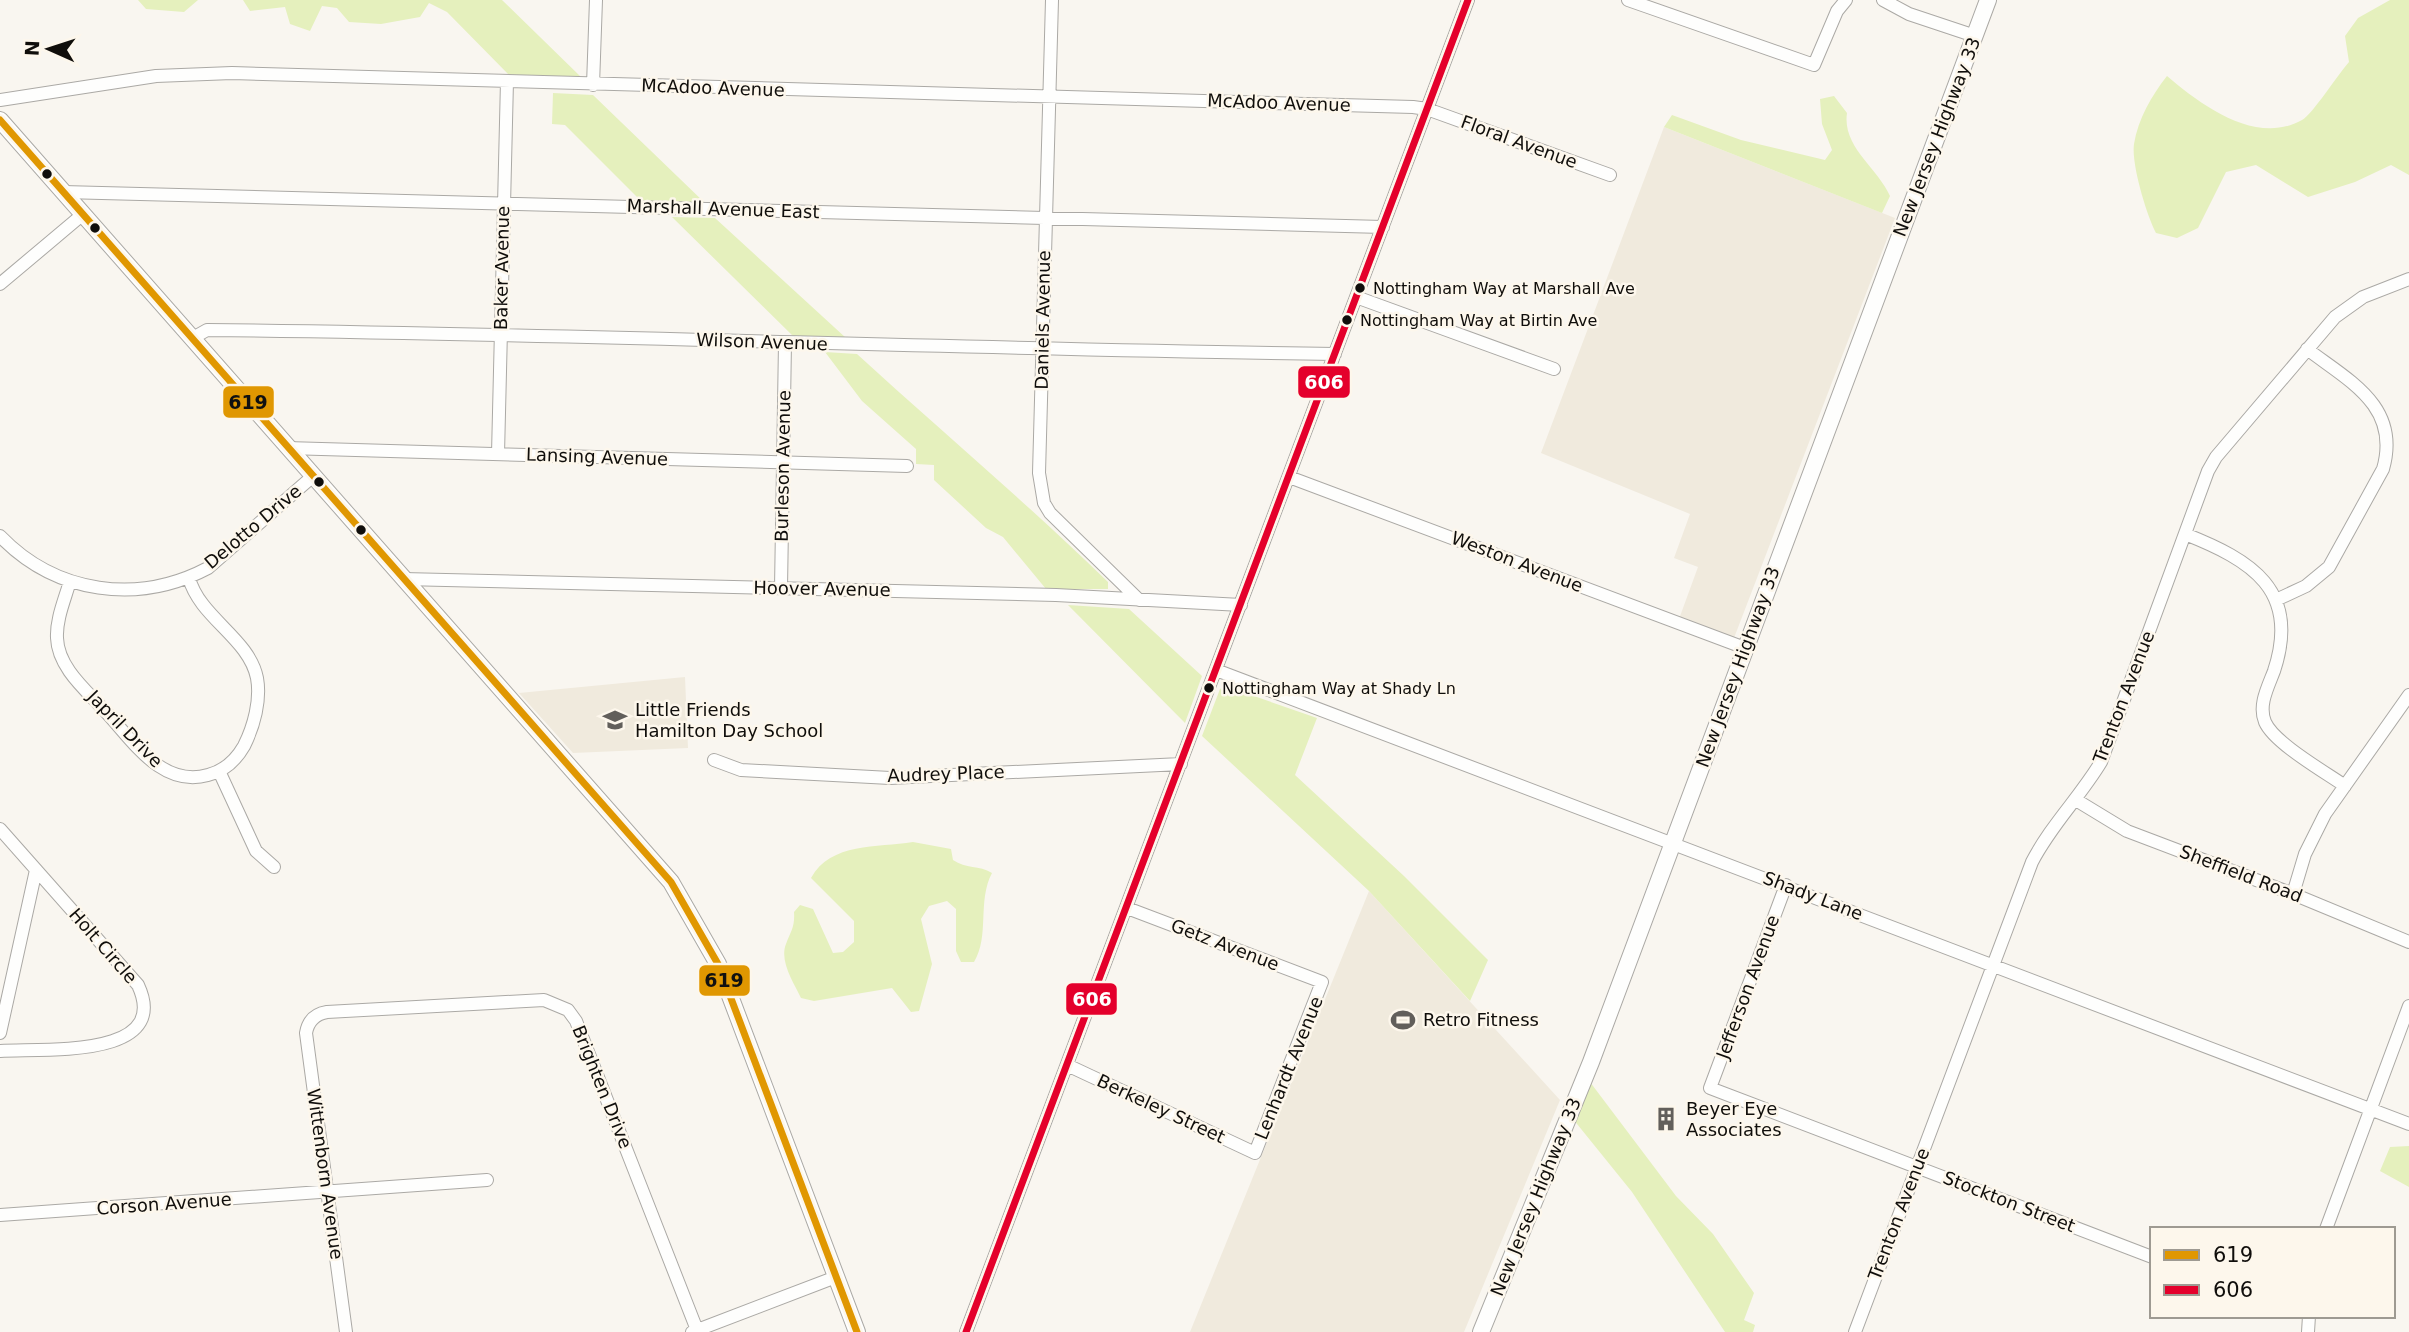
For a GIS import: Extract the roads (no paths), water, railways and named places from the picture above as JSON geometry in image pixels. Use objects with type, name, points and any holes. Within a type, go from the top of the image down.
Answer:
[{"type":"main road","name":"New Jersey Highway 33","points":[[1481,1332],[1591,1062],[1989,0]]},
{"type":"main road","points":[[0,120],[651,857],[689,909],[718,964],[857,1332]]},
{"type":"street","points":[[593,85],[596,0]]},
{"type":"street","name":"Daniels Avenue","points":[[1052,0],[1039,473],[1044,503],[1050,513],[1139,600]]},
{"type":"street","points":[[966,1332],[1468,0]]},
{"type":"street","points":[[1629,0],[1814,65],[1837,10],[1846,0]]},
{"type":"street","points":[[1884,0],[1909,14],[1975,36]]},
{"type":"street","name":"McAdoo Avenue","points":[[0,100],[194,73],[1427,109]]},
{"type":"street","name":"Baker Avenue","points":[[498,454],[507,81]]},
{"type":"street","name":"Floral Avenue","points":[[1427,109],[1610,175]]},
{"type":"street","name":"Marshall Avenue East","points":[[63,192],[1383,227]]},
{"type":"street","points":[[0,284],[82,215]]},
{"type":"street","name":"Trenton Avenue","points":[[1855,1332],[2032,862],[2052,828],[2096,771],[2111,739],[2185,534],[2216,457],[2347,306],[2409,279]]},
{"type":"street","points":[[1356,297],[1555,369]]},
{"type":"street","name":"Wilson Avenue","points":[[191,339],[207,330],[501,333],[1043,350],[1335,354]]},
{"type":"street","name":"Burleson Avenue","points":[[781,588],[785,343]]},
{"type":"street","points":[[2276,600],[2306,586],[2329,567],[2377,480],[2387,455],[2387,430],[2378,409],[2363,393],[2307,349]]},
{"type":"street","name":"Lansing Avenue","points":[[287,448],[907,466]]},
{"type":"street","name":"Delotto Drive","points":[[0,536],[37,566],[70,581],[111,590],[151,589],[189,578],[225,555],[313,477]]},
{"type":"street","name":"Weston Avenue","points":[[1289,477],[1745,648]]},
{"type":"street","points":[[2185,534],[2250,566],[2265,582],[2276,600],[2282,639],[2263,701],[2264,719],[2273,733],[2345,786]]},
{"type":"street","points":[[189,578],[198,600],[249,659],[257,681],[256,712],[245,744],[239,755],[219,771],[256,850],[274,867]]},
{"type":"street","name":"Hoover Avenue","points":[[403,579],[781,588],[1241,604]]},
{"type":"street","name":"Japril Drive","points":[[70,581],[57,624],[57,639],[59,652],[71,673],[162,770],[187,778],[219,771]]},
{"type":"street","name":"Shady Lane","points":[[1216,670],[2409,1124]]},
{"type":"street","points":[[2293,894],[2313,835],[2409,695]]},
{"type":"street","name":"Audrey Place","points":[[714,760],[741,770],[890,778],[1181,764]]},
{"type":"street","name":"Sheffield Road","points":[[2076,800],[2127,831],[2293,894],[2409,942]]},
{"type":"street","name":"Holt Circle","points":[[0,829],[138,985],[144,1003],[143,1013],[133,1032],[114,1043],[0,1051]]},
{"type":"street","points":[[0,1033],[36,870]]},
{"type":"street","name":"Jefferson Avenue","points":[[1710,1088],[1786,885]]},
{"type":"street","name":"Getz Avenue","points":[[1127,908],[1322,982]]},
{"type":"street","name":"Lenhardt Avenue","points":[[1255,1153],[1322,982]]},
{"type":"street","name":"Brighten Drive","points":[[313,1018],[327,1012],[544,1000],[568,1010],[576,1021],[694,1331]]},
{"type":"street","points":[[2327,1227],[2409,1006]]},
{"type":"street","name":"Wittenborn Avenue","points":[[313,1018],[306,1033],[346,1332]]},
{"type":"street","name":"Berkeley Street","points":[[1067,1065],[1255,1153]]},
{"type":"street","name":"Stockton Street","points":[[1710,1088],[2150,1255]]},
{"type":"street","name":"Corson Avenue","points":[[0,1215],[329,1194],[487,1180]]},
{"type":"street","points":[[694,1331],[836,1277]]},
{"type":"place","name":"Nottingham Way at Marshall Ave","points":[[1360,288]]},
{"type":"place","name":"Nottingham Way at Birtin Ave","points":[[1347,320]]},
{"type":"place","name":"Nottingham Way at Shady Ln","points":[[1209,688]]},
{"type":"place","name":"Little Friends Hamilton Day School","points":[[615,720]]},
{"type":"place","name":"Retro Fitness","points":[[1403,1020]]},
{"type":"place","name":"Beyer Eye Associates","points":[[1666,1119]]}]
